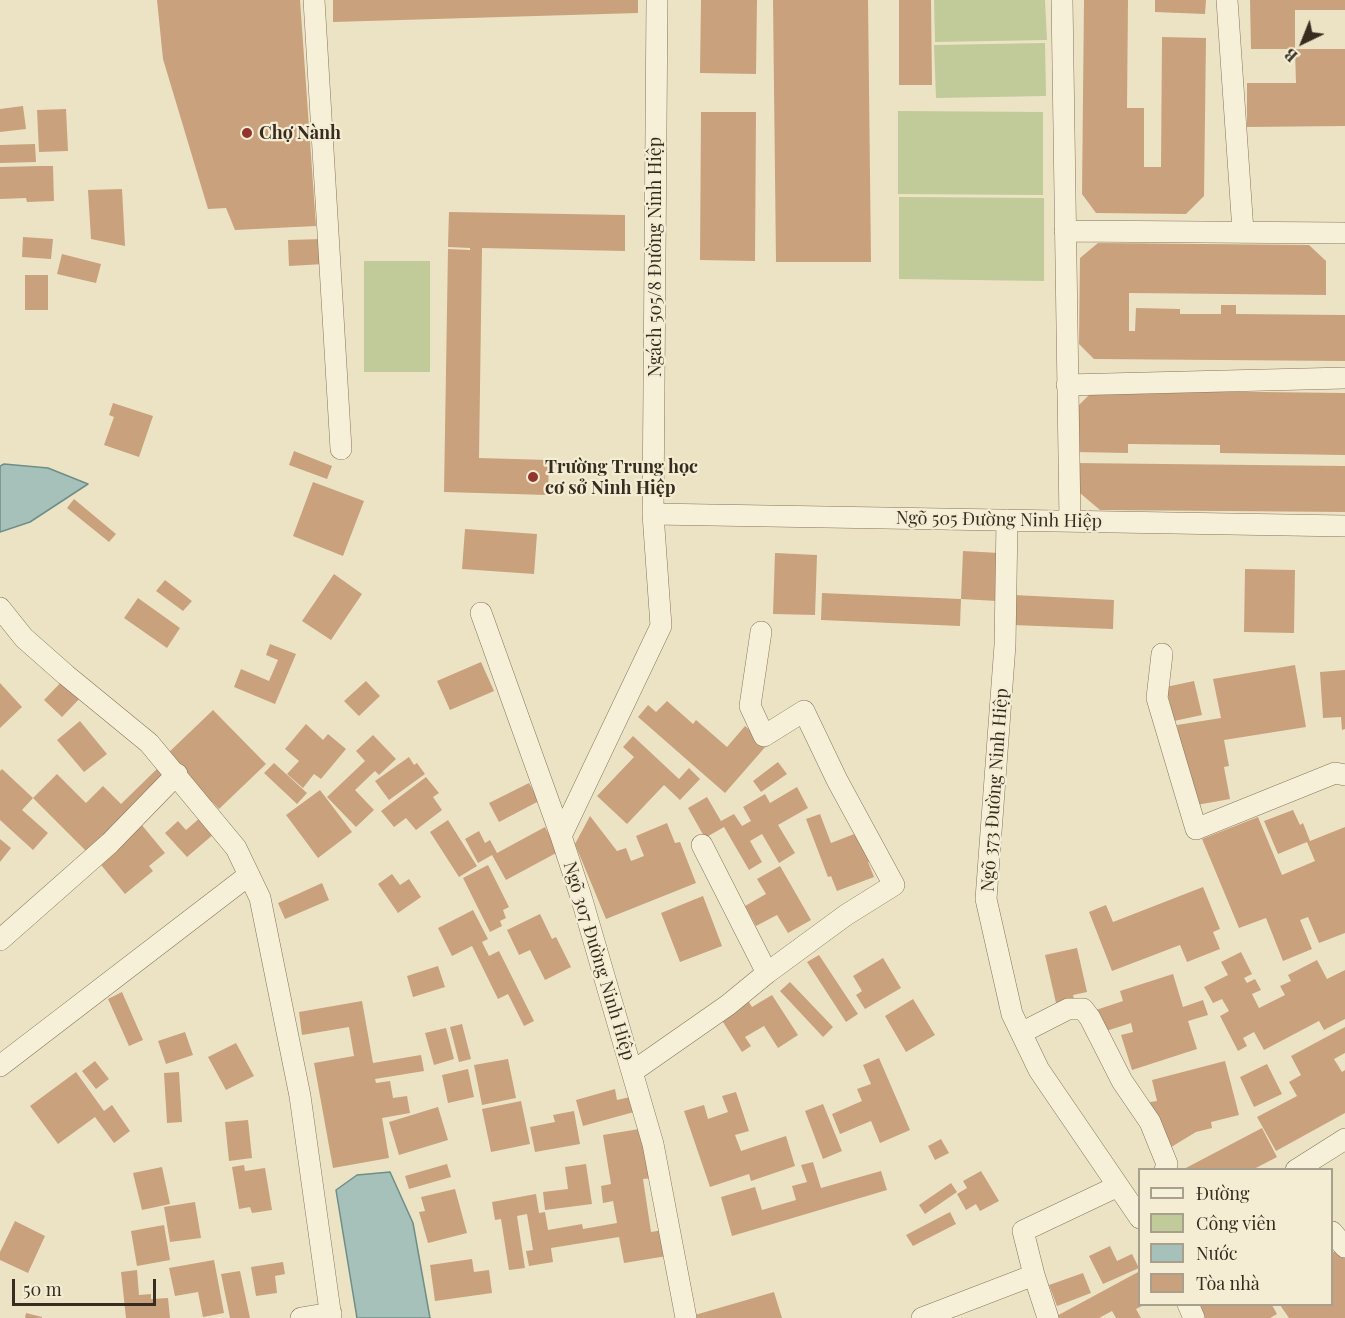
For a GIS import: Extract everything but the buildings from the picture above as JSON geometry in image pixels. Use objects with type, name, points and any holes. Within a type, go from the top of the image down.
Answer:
[{"type":"street","points":[[314,0],[340,449]]},
{"type":"street","name":"Ngách 505/8 Đường Ninh Hiệp","points":[[561,836],[661,626],[653,514],[657,0]]},
{"type":"street","points":[[1062,0],[1070,521]]},
{"type":"street","points":[[1227,0],[1243,231]]},
{"type":"street","points":[[1065,231],[1344,232]]},
{"type":"street","points":[[1067,385],[1345,378]]},
{"type":"street","name":"Ngõ 505 Đường Ninh Hiệp","points":[[653,514],[1345,526]]},
{"type":"street","name":"Ngõ 373 Đường Ninh Hiệp","points":[[1007,520],[1005,645],[986,899],[1012,1014],[1039,1070],[1118,1185],[1136,1207]]},
{"type":"street","points":[[0,608],[24,638],[149,743],[177,774],[237,848],[260,898],[300,1096],[331,1315],[301,1318]]},
{"type":"street","name":"Ngõ 307 Đường Ninh Hiệp","points":[[481,613],[561,836],[653,1144],[686,1318]]},
{"type":"street","points":[[632,1072],[728,1005],[846,915],[894,885],[837,780],[804,711],[764,736],[750,706],[761,632]]},
{"type":"street","points":[[1162,654],[1157,698],[1196,829],[1335,773],[1345,775]]},
{"type":"street","points":[[0,940],[110,843],[177,774]]},
{"type":"street","points":[[702,845],[767,973]]},
{"type":"street","points":[[0,1066],[249,875]]},
{"type":"street","points":[[1021,1033],[1068,1009],[1083,1009],[1090,1018],[1122,1081],[1150,1122],[1167,1164],[1166,1168]]},
{"type":"street","points":[[1299,1168],[1345,1139]]},
{"type":"street","points":[[1048,1318],[1023,1232],[1118,1185]]},
{"type":"street","points":[[1333,1233],[1345,1247]]},
{"type":"street","points":[[922,1318],[1034,1275]]},
{"type":"green space","points":[[934,0],[1045,0],[1047,40],[935,42]]},
{"type":"green space","points":[[1045,43],[1046,96],[936,98],[934,45]]},
{"type":"green space","points":[[898,111],[1043,112],[1043,195],[898,194]]},
{"type":"green space","points":[[899,197],[1044,198],[1044,281],[899,279]]},
{"type":"green space","points":[[364,261],[430,261],[430,372],[364,372]]},
{"type":"water","points":[[4,464],[48,468],[88,484],[30,522],[0,532],[0,466]]},
{"type":"water","points":[[390,1172],[413,1223],[430,1318],[357,1318],[336,1190],[357,1175]]},
{"type":"place","name":"Chợ Nành","points":[[247,133]]},
{"type":"place","name":"Trường Trung học cơ sở Ninh Hiệp","points":[[533,477]]}]
